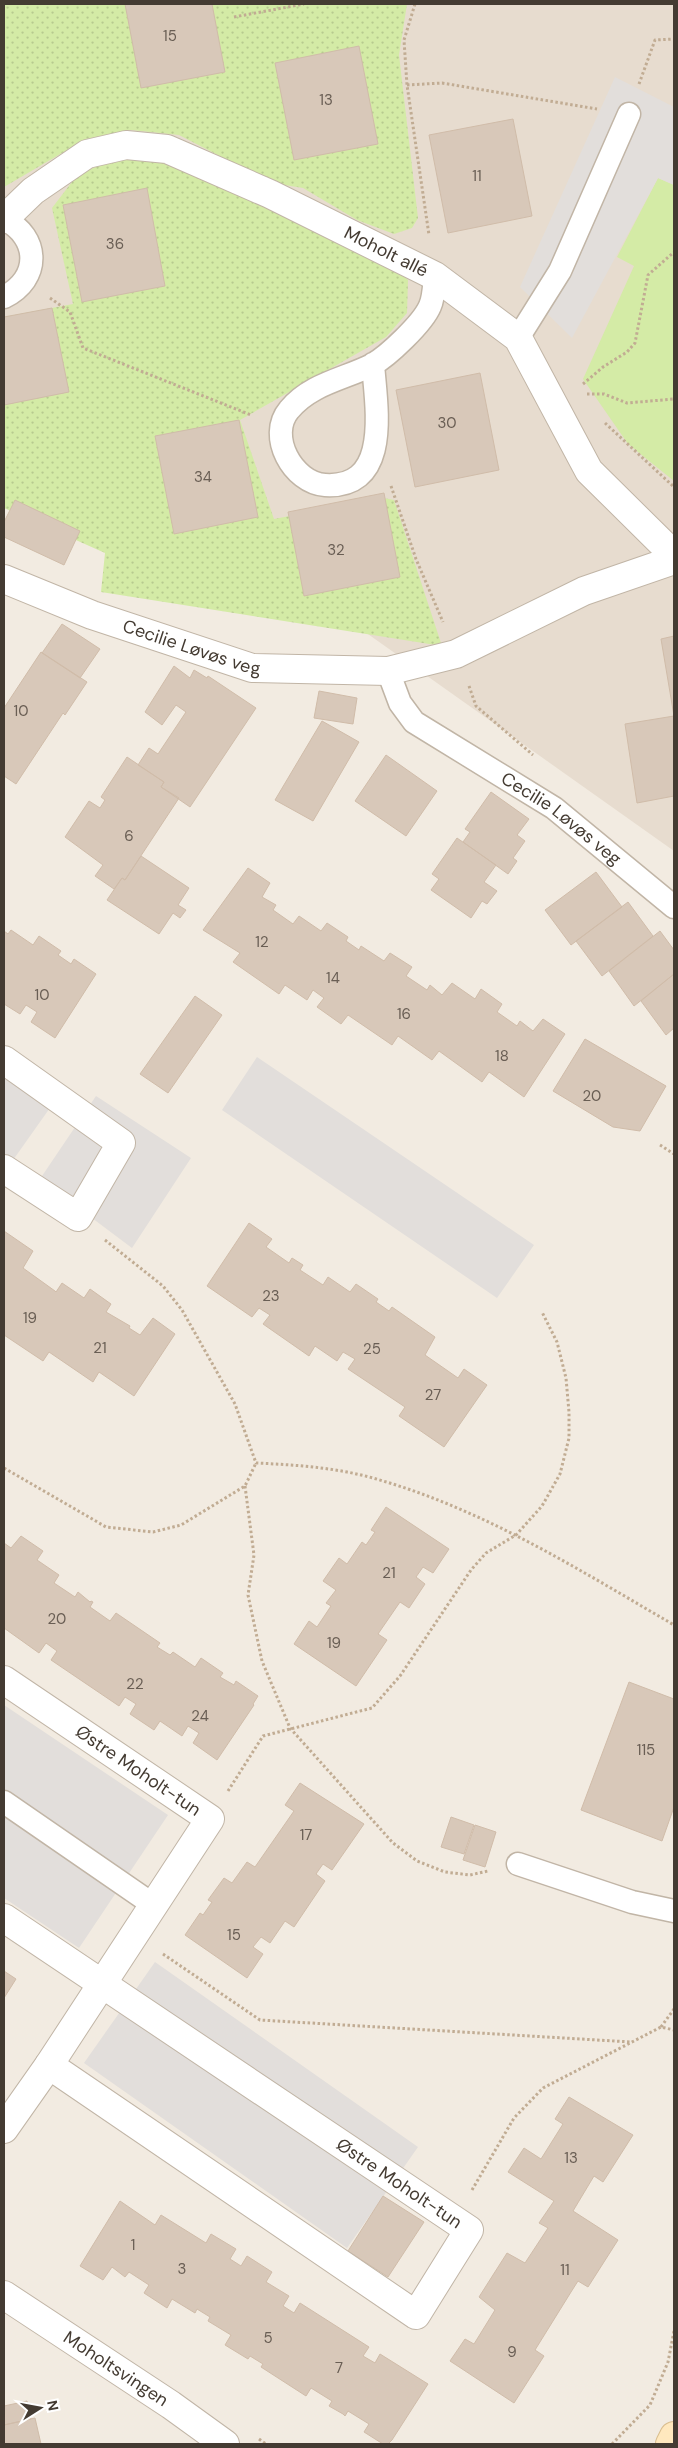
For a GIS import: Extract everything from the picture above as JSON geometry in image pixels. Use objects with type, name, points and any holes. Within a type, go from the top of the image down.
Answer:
[{"type":"street","name":"Moholt allé","points":[[4,219],[33,191],[87,154],[126,144],[167,149],[270,194],[435,276],[518,338],[589,471],[674,555]]},
{"type":"street","name":"Cecilie Løvøs veg","points":[[4,579],[92,615],[252,668],[388,671],[456,654],[584,591],[674,560]]},
{"type":"street","points":[[4,1060],[121,1143],[78,1217],[4,1169]]},
{"type":"street","name":"Østre Moholt-tun","points":[[4,1680],[210,1819],[152,1904],[49,2065],[4,2128]]},
{"type":"street","name":"Østre Moholt-tun","points":[[4,1918],[101,1985],[469,2230],[416,2315],[49,2065]]},
{"type":"street","name":"Moholtsvingen","points":[[4,2295],[171,2405],[225,2444]]},
{"type":"street","points":[[670,2444],[674,2436]]},
{"type":"lane","points":[[518,338],[560,271],[598,189],[628,114]]},
{"type":"lane","points":[[4,219],[15,225],[24,234],[32,257],[30,270],[24,281],[15,292],[4,297]]},
{"type":"lane","points":[[372,364],[377,422],[376,447],[372,458],[360,475],[345,482],[323,485],[310,481],[298,473],[288,460],[283,445],[282,427],[287,411],[299,399],[337,378],[372,364],[412,332],[430,306],[435,276]]},
{"type":"lane","name":"Cecilie Løvøs veg","points":[[388,671],[400,703],[414,722],[554,808],[674,907]]},
{"type":"lane","points":[[4,1802],[152,1904]]},
{"type":"lane","points":[[518,1864],[632,1902],[674,1911]]},
{"type":"path","points":[[234,17],[304,4]]},
{"type":"path","points":[[415,4],[404,40],[407,85],[435,276]]},
{"type":"path","points":[[407,85],[442,83],[628,114],[655,40],[674,39]]},
{"type":"path","points":[[581,386],[603,367],[628,352],[635,343],[648,275],[674,252]]},
{"type":"path","points":[[24,281],[70,312],[83,348],[282,427]]},
{"type":"path","points":[[581,393],[604,394],[627,403],[674,399]]},
{"type":"path","points":[[372,458],[387,472],[416,559],[476,706],[534,755]]},
{"type":"path","points":[[660,1145],[674,1154]]},
{"type":"path","points":[[78,1217],[156,1280],[182,1310],[235,1404],[256,1463],[246,1486],[254,1555],[248,1596],[262,1661],[290,1728],[392,1843],[417,1860],[445,1872],[470,1875],[518,1864]]},
{"type":"path","points":[[210,1819],[263,1736],[290,1728],[356,1714],[372,1708],[400,1676],[471,1570],[486,1553],[516,1534],[542,1506],[560,1474],[568,1438],[569,1412],[566,1378],[557,1342],[542,1312]]},
{"type":"path","points":[[256,1463],[331,1469],[383,1480],[431,1498],[516,1534],[674,1625]]},
{"type":"path","points":[[4,1468],[106,1527],[153,1532],[181,1525],[246,1486]]},
{"type":"path","points":[[133,1934],[260,2020],[631,2042]]},
{"type":"path","points":[[454,2220],[514,2118],[543,2088],[661,2027],[674,2009]]},
{"type":"path","points":[[661,2027],[674,2030]]},
{"type":"path","points":[[612,2444],[650,2405],[668,2362],[674,2331]]},
{"type":"shaded area","points":[[4,4],[674,4],[674,851],[327,605],[4,450]]},
{"type":"shaded area","points":[[615,77],[674,107],[674,185],[658,178],[572,338],[520,287]]},
{"type":"shaded area","points":[[257,1057],[534,1245],[497,1298],[222,1110]]},
{"type":"shaded area","points":[[4,1073],[52,1105],[6,1170],[4,1168]]},
{"type":"shaded area","points":[[96,1096],[191,1158],[132,1248],[40,1179]]},
{"type":"shaded area","points":[[4,1705],[168,1815],[79,1948],[4,1898]]},
{"type":"shaded area","points":[[155,1962],[418,2147],[347,2248],[84,2063]]},
{"type":"green space","points":[[4,4],[407,4],[399,55],[418,218],[412,228],[394,234],[357,220],[303,188],[272,183],[179,135],[131,130],[86,139],[4,187]]},
{"type":"green space","points":[[143,159],[179,165],[394,266],[408,280],[407,313],[386,337],[240,420],[274,519],[384,498],[394,500],[442,646],[101,592],[105,553],[4,508],[4,317],[73,304],[52,208],[78,174],[113,160]]},
{"type":"green space","points":[[658,178],[674,185],[674,481],[628,444],[583,379],[634,266],[617,257]]},
{"type":"building","points":[[125,4],[212,4],[225,72],[141,88]]},
{"type":"building","points":[[359,46],[378,144],[294,160],[275,63]]},
{"type":"building","points":[[513,119],[532,216],[448,233],[429,135]]},
{"type":"building","points":[[147,188],[165,286],[82,302],[63,205]]},
{"type":"building","points":[[52,308],[69,392],[4,405],[4,317]]},
{"type":"building","points":[[480,373],[499,470],[415,487],[396,390]]},
{"type":"building","points":[[239,420],[258,517],[174,534],[155,436]]},
{"type":"building","points":[[384,493],[400,577],[304,596],[288,512]]},
{"type":"building","points":[[15,500],[80,531],[64,565],[4,537],[4,522]]},
{"type":"building","points":[[62,624],[100,649],[80,678],[42,653]]},
{"type":"building","points":[[674,636],[674,716],[661,639]]},
{"type":"building","points":[[41,652],[87,682],[65,715],[63,713],[16,784],[4,776],[4,708]]},
{"type":"building","points":[[174,666],[190,678],[194,670],[207,678],[208,676],[256,708],[190,807],[161,787],[164,782],[138,765],[149,748],[158,754],[186,712],[176,705],[162,725],[145,712]]},
{"type":"building","points":[[319,691],[357,698],[353,724],[314,718]]},
{"type":"building","points":[[674,716],[674,796],[637,803],[625,724]]},
{"type":"building","points":[[322,721],[359,742],[313,821],[275,800]]},
{"type":"building","points":[[386,755],[437,791],[406,836],[355,801]]},
{"type":"building","points":[[127,757],[164,782],[161,787],[179,798],[125,880],[122,878],[114,889],[95,876],[103,865],[65,837],[89,801],[100,808],[105,800],[101,797]]},
{"type":"building","points":[[491,792],[529,819],[517,835],[525,841],[513,858],[517,861],[508,874],[463,842],[470,832],[465,829]]},
{"type":"building","points":[[457,838],[496,865],[484,882],[497,891],[487,904],[482,901],[471,918],[431,890],[439,879],[432,874]]},
{"type":"building","points":[[141,856],[189,888],[178,905],[186,910],[180,918],[173,913],[159,934],[107,900],[122,878],[125,880]]},
{"type":"building","points":[[248,868],[270,883],[262,897],[276,905],[273,910],[293,924],[299,916],[321,931],[327,923],[348,937],[346,941],[359,950],[361,946],[384,961],[390,953],[412,967],[406,976],[427,990],[430,985],[442,995],[452,983],[475,999],[481,989],[502,1004],[497,1012],[517,1026],[520,1021],[533,1031],[543,1019],[565,1034],[524,1097],[489,1072],[482,1082],[439,1051],[432,1060],[398,1036],[392,1045],[348,1015],[341,1024],[317,1007],[324,998],[313,990],[307,1000],[285,985],[279,994],[233,962],[240,953],[203,930]]},
{"type":"building","points":[[596,872],[622,907],[571,945],[545,910]]},
{"type":"building","points":[[628,902],[653,936],[602,976],[576,941]]},
{"type":"building","points":[[11,930],[33,945],[39,936],[61,951],[58,955],[71,964],[74,959],[96,974],[55,1038],[31,1022],[37,1012],[26,1005],[20,1014],[4,1004],[4,931],[8,934]]},
{"type":"building","points":[[660,931],[674,950],[674,974],[634,1006],[609,971]]},
{"type":"building","points":[[674,974],[674,1028],[666,1035],[641,1001]]},
{"type":"building","points":[[195,996],[222,1015],[168,1093],[140,1074]]},
{"type":"building","points":[[585,1039],[666,1086],[640,1131],[613,1127],[553,1091]]},
{"type":"building","points":[[249,1223],[272,1239],[266,1247],[289,1263],[292,1258],[303,1265],[300,1270],[323,1285],[328,1277],[350,1292],[356,1284],[378,1299],[376,1302],[389,1311],[392,1307],[435,1337],[425,1355],[458,1378],[464,1369],[487,1385],[444,1447],[399,1416],[405,1407],[348,1369],[355,1359],[343,1352],[337,1361],[315,1346],[309,1356],[263,1324],[270,1315],[259,1308],[252,1317],[207,1286]]},
{"type":"building","points":[[4,1231],[33,1251],[23,1268],[56,1292],[62,1283],[84,1298],[90,1289],[111,1304],[106,1312],[130,1326],[129,1328],[140,1335],[153,1318],[175,1334],[134,1396],[99,1372],[93,1382],[49,1352],[43,1361],[4,1335]]},
{"type":"building","points":[[386,1507],[449,1549],[433,1573],[423,1567],[416,1577],[425,1584],[409,1608],[400,1602],[378,1634],[387,1640],[356,1686],[294,1644],[309,1621],[317,1627],[331,1606],[326,1603],[336,1590],[323,1581],[339,1558],[347,1564],[362,1542],[366,1545],[375,1532],[371,1530]]},
{"type":"building","points":[[21,1536],[43,1551],[37,1560],[59,1575],[54,1583],[75,1597],[78,1592],[90,1602],[93,1602],[90,1607],[110,1621],[116,1613],[160,1643],[157,1647],[170,1655],[173,1652],[195,1667],[201,1658],[223,1673],[220,1677],[234,1685],[236,1681],[258,1696],[217,1760],[193,1743],[199,1733],[188,1726],[182,1736],[160,1721],[154,1730],[130,1714],[136,1704],[125,1697],[119,1706],[51,1660],[57,1651],[46,1643],[39,1653],[4,1628],[4,1543],[11,1548]]},
{"type":"building","points":[[629,1682],[674,1699],[674,1807],[662,1841],[581,1810]]},
{"type":"building","points":[[300,1783],[364,1824],[332,1870],[323,1864],[316,1874],[325,1881],[294,1927],[285,1921],[270,1943],[261,1937],[253,1947],[263,1954],[247,1978],[185,1935],[200,1913],[203,1915],[212,1902],[208,1900],[224,1878],[232,1883],[247,1862],[255,1867],[294,1811],[285,1805]]},
{"type":"building","points":[[451,1817],[474,1825],[464,1854],[441,1847]]},
{"type":"building","points":[[475,1825],[496,1832],[485,1867],[463,1860]]},
{"type":"building","points":[[4,1971],[16,1979],[4,1998]]},
{"type":"building","points":[[569,2097],[633,2135],[603,2182],[594,2176],[573,2211],[618,2240],[588,2287],[578,2281],[535,2350],[544,2356],[514,2403],[450,2361],[465,2339],[474,2344],[495,2310],[479,2297],[507,2253],[525,2263],[548,2228],[539,2223],[554,2201],[508,2172],[524,2148],[541,2159],[563,2124],[555,2119]]},
{"type":"building","points":[[383,2196],[424,2222],[388,2277],[348,2251]]},
{"type":"building","points":[[120,2201],[155,2225],[161,2215],[206,2243],[211,2234],[236,2249],[230,2259],[241,2266],[247,2256],[272,2272],[266,2282],[289,2296],[283,2306],[294,2313],[300,2303],[369,2347],[363,2356],[375,2363],[380,2354],[428,2384],[392,2440],[388,2444],[383,2444],[364,2432],[369,2424],[348,2411],[345,2416],[329,2406],[332,2401],[311,2388],[306,2396],[261,2367],[263,2364],[250,2356],[248,2359],[225,2345],[231,2335],[208,2321],[210,2317],[197,2309],[195,2313],[172,2299],[167,2308],[144,2293],[149,2285],[129,2272],[125,2277],[112,2267],[103,2280],[80,2266]]},
{"type":"building","points":[[27,2401],[31,2419],[4,2425],[4,2406]]},
{"type":"building","points":[[35,2418],[41,2444],[4,2444],[4,2425]]}]
